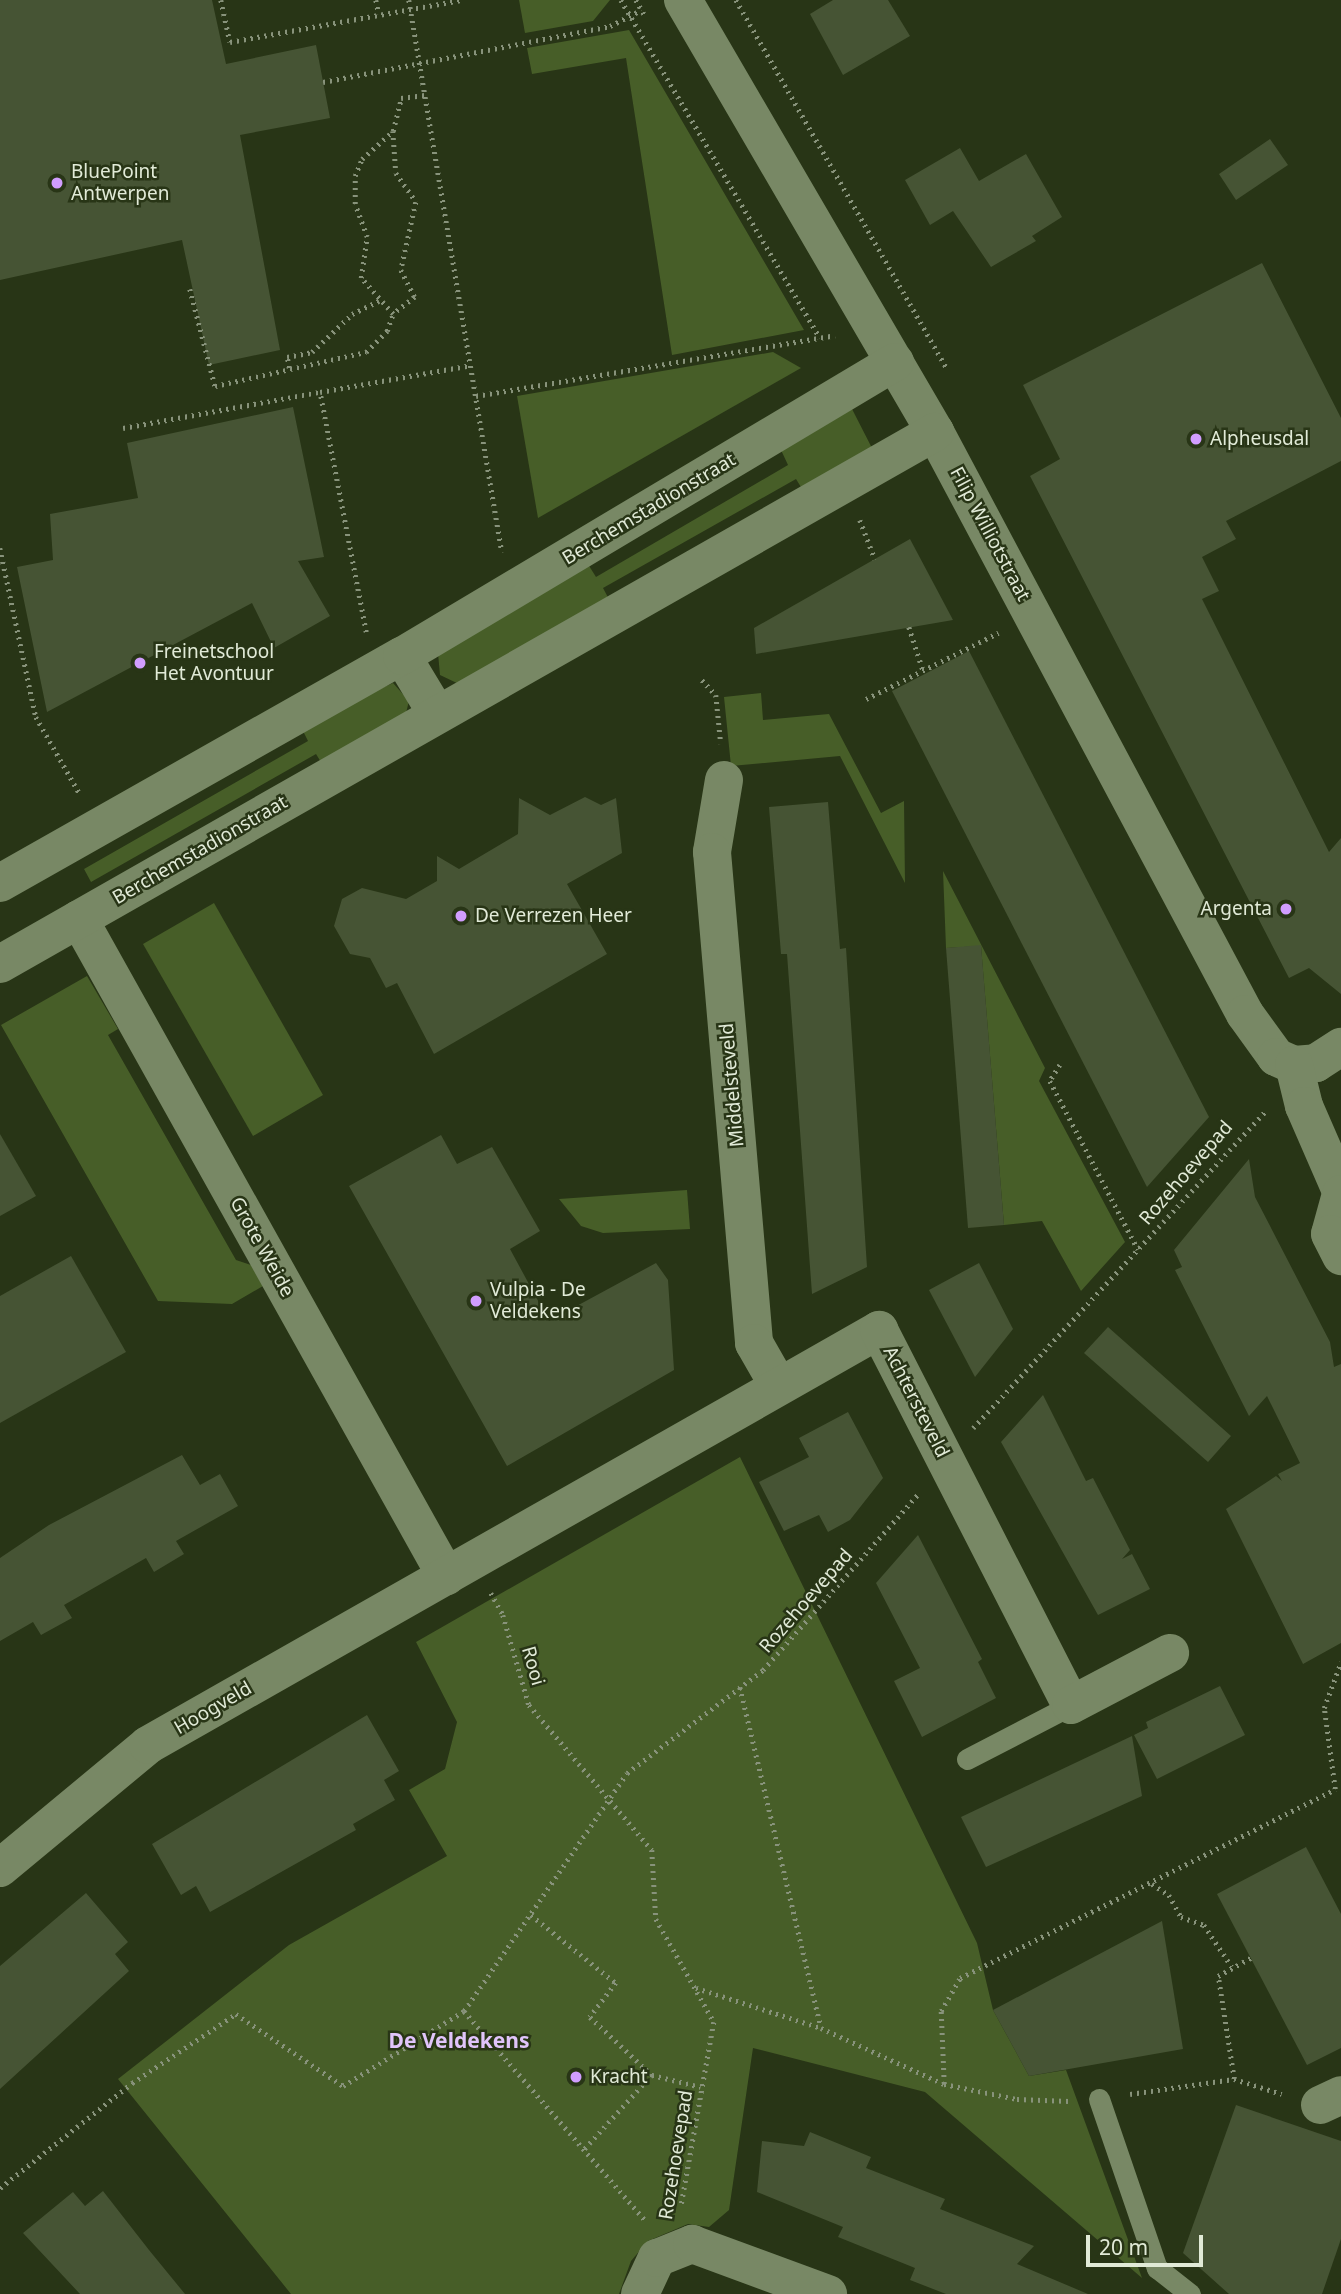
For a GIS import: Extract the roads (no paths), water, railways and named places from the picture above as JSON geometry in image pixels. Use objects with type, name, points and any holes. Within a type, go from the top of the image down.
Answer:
[{"type":"street","name":"Filip Williotstraat","points":[[683,0],[935,432],[1245,1014],[1276,1057],[1294,1065]]},
{"type":"street","name":"Berchemstadionstraat","points":[[0,883],[402,656],[895,362]]},
{"type":"street","name":"Berchemstadionstraat","points":[[0,964],[935,432]]},
{"type":"street","points":[[402,656],[437,714]]},
{"type":"street","name":"Middelsteveld","points":[[724,780],[712,852],[754,1343],[778,1385]]},
{"type":"street","name":"Grote Weide","points":[[79,919],[459,1568]]},
{"type":"street","points":[[1341,1047],[1316,1063],[1294,1065],[1304,1106],[1341,1192],[1330,1234],[1341,1256]]},
{"type":"street","name":"Achtersteveld","points":[[459,1568],[879,1330],[1070,1705]]},
{"type":"street","name":"Hoogveld","points":[[0,1868],[148,1745],[459,1568]]},
{"type":"street","points":[[1070,1705],[1170,1653]]},
{"type":"street","points":[[640,2294],[651,2264],[674,2248],[707,2246],[828,2294]]},
{"type":"lane","points":[[967,1759],[1070,1705]]},
{"type":"lane","points":[[1099,2099],[1157,2268],[1190,2294]]},
{"type":"place","name":"BluePoint Antwerpen","points":[[57,183]]},
{"type":"place","name":"Alpheusdal","points":[[1196,439]]},
{"type":"place","name":"Freinetschool Het Avontuur","points":[[140,663]]},
{"type":"place","name":"Argenta","points":[[1286,909]]},
{"type":"place","name":"De Verrezen Heer","points":[[461,916]]},
{"type":"place","name":"Vulpia - De Veldekens","points":[[476,1301]]},
{"type":"place","name":"Kracht","points":[[576,2077]]},
{"type":"district","name":"De Veldekens","points":[[459,2040]]}]
